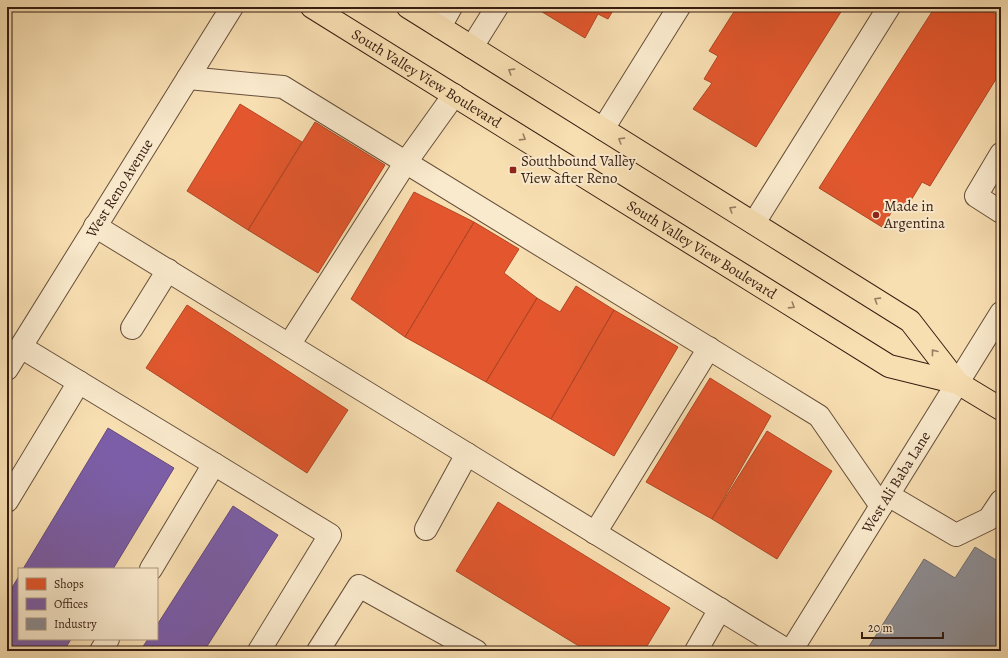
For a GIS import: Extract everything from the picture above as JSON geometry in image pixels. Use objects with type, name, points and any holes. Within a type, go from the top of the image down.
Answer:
[{"type":"main road","name":"South Valley View Boulevard","points":[[312,7],[889,366],[958,383],[1001,409]]},
{"type":"main road","name":"South Valley View Boulevard","points":[[408,7],[910,321],[958,383]]},
{"type":"street","name":"West Reno Avenue","points":[[7,369],[232,7]]},
{"type":"street","points":[[440,27],[452,7]]},
{"type":"street","points":[[472,47],[498,7]]},
{"type":"street","points":[[603,129],[679,7]]},
{"type":"street","points":[[754,223],[889,7]]},
{"type":"street","points":[[188,78],[283,87],[819,416],[885,501],[956,535],[989,519],[1001,501]]},
{"type":"street","points":[[289,345],[406,162],[454,95]]},
{"type":"street","points":[[1001,154],[976,196],[1001,212]]},
{"type":"street","points":[[95,226],[790,651]]},
{"type":"street","points":[[132,328],[168,270]]},
{"type":"street","name":"West Ali Baba Lane","points":[[790,651],[1001,313]]},
{"type":"street","points":[[21,346],[330,535],[259,651]]},
{"type":"street","points":[[595,533],[709,348]]},
{"type":"street","points":[[7,501],[79,382]]},
{"type":"street","points":[[426,529],[468,454]]},
{"type":"street","points":[[152,568],[214,464]]},
{"type":"street","points":[[318,651],[358,586],[476,651]]},
{"type":"street","points":[[696,651],[720,609]]},
{"type":"street","points":[[101,651],[107,640]]},
{"type":"building: Shops","points":[[534,7],[615,7],[608,19],[598,14],[585,38]]},
{"type":"building: Shops","points":[[737,7],[844,7],[756,147],[693,109],[712,83],[704,79],[718,56],[709,51]]},
{"type":"building: Shops","points":[[935,7],[984,7],[1001,17],[1001,71],[930,186],[922,182],[907,207],[898,202],[882,227],[819,188]]},
{"type":"building: Shops","points":[[240,104],[302,142],[248,230],[187,191]]},
{"type":"building: Shops","points":[[315,122],[385,165],[318,273],[248,230]]},
{"type":"building: Shops","points":[[414,192],[474,222],[405,337],[351,299]]},
{"type":"building: Shops","points":[[474,222],[519,249],[504,273],[537,298],[486,382],[405,337]]},
{"type":"building: Shops","points":[[576,286],[614,310],[551,419],[486,382],[537,298],[560,312]]},
{"type":"building: Shops","points":[[187,305],[348,410],[307,473],[146,368]]},
{"type":"building: Shops","points":[[614,310],[678,347],[614,456],[551,419]]},
{"type":"building: Shops","points":[[710,378],[771,416],[712,519],[646,482]]},
{"type":"building: Shops","points":[[767,431],[832,471],[777,559],[712,519]]},
{"type":"building: Shops","points":[[498,502],[670,608],[644,651],[587,651],[456,571]]},
{"type":"building: Offices","points":[[108,428],[174,468],[114,568],[24,568]]},
{"type":"building: Offices","points":[[233,506],[278,535],[204,651],[140,651],[147,640],[158,640],[158,623]]},
{"type":"building: Offices","points":[[18,578],[18,640],[70,640],[64,651],[7,651],[7,596]]},
{"type":"building: Industry","points":[[975,547],[1001,563],[1001,644],[997,651],[866,651],[924,559],[955,578]]},
{"type":"place","name":"Southbound Valley View after Reno","points":[[513,170]]},
{"type":"place","name":"Made in Argentina","points":[[876,215]]}]
